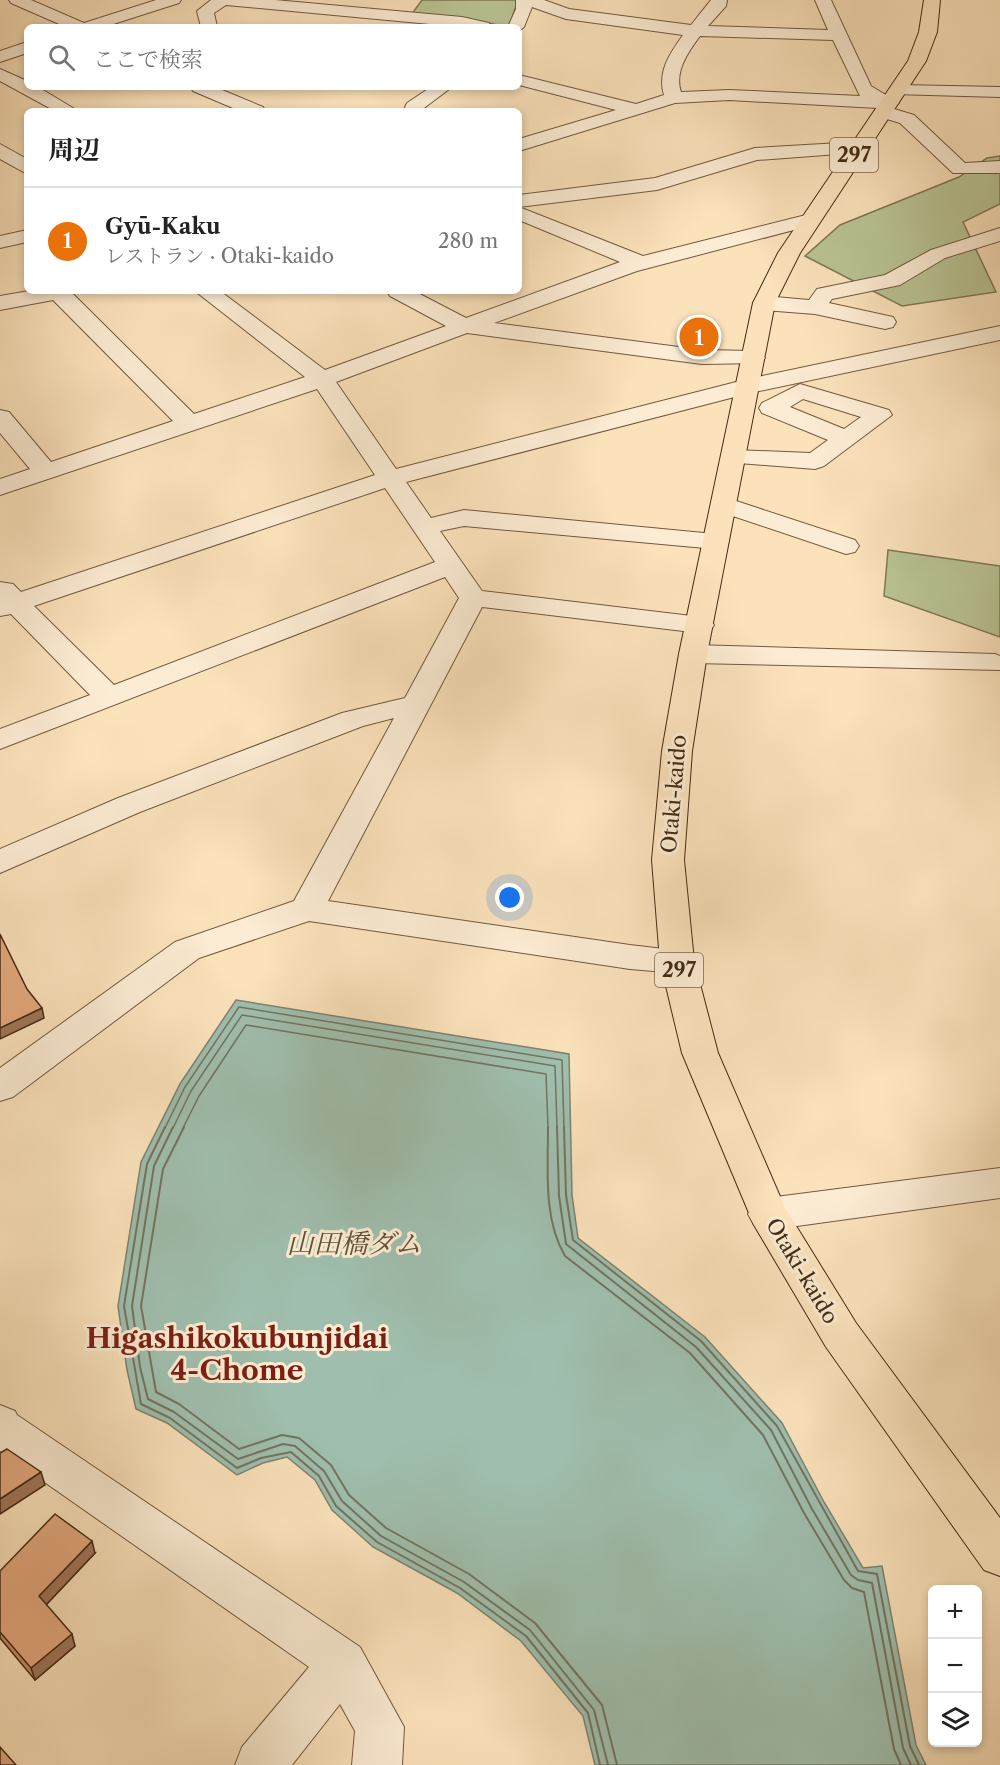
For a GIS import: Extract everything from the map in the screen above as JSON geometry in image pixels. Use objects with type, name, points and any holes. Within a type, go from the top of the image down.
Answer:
[{"type":"highway","name":"Otaki-kaido","points":[[932,0],[924,47],[891,102],[810,219],[779,271],[765,303],[696,639],[677,751],[668,860],[670,917],[677,961],[700,1053],[768,1214],[841,1335],[1000,1555]]},
{"type":"street","points":[[17,0],[73,24]]},
{"type":"street","points":[[97,24],[173,0]]},
{"type":"street","points":[[208,24],[205,11],[222,0],[470,24]]},
{"type":"street","points":[[401,17],[415,0]]},
{"type":"street","points":[[517,24],[526,0],[566,14],[695,31],[837,35]]},
{"type":"street","points":[[674,98],[671,92],[674,60],[695,31],[720,3],[719,0]]},
{"type":"street","points":[[823,0],[837,35],[868,94],[891,102],[960,169],[1000,167]]},
{"type":"street","points":[[0,3],[50,24]]},
{"type":"street","points":[[0,57],[24,48]]},
{"type":"street","points":[[0,74],[24,87]]},
{"type":"street","points":[[522,81],[631,109]]},
{"type":"street","points":[[30,90],[63,108]]},
{"type":"street","points":[[209,90],[266,108]]},
{"type":"street","points":[[414,108],[439,90]]},
{"type":"street","points":[[522,144],[631,109],[674,98],[729,95],[891,102],[1000,92]]},
{"type":"street","points":[[206,108],[238,99]]},
{"type":"street","points":[[522,201],[657,184],[755,154],[858,148]]},
{"type":"street","points":[[0,150],[24,163]]},
{"type":"street","points":[[960,169],[1000,159]]},
{"type":"street","points":[[522,214],[632,266]]},
{"type":"street","points":[[0,487],[188,422],[322,379],[632,266],[810,219]]},
{"type":"street","points":[[522,224],[632,266]]},
{"type":"street","points":[[815,307],[825,294],[892,280],[927,259],[1000,234]]},
{"type":"street","points":[[0,242],[24,237]]},
{"type":"street","points":[[888,259],[930,251],[950,250]]},
{"type":"street","points":[[0,303],[50,294]]},
{"type":"street","points":[[63,294],[188,422]]},
{"type":"street","points":[[210,294],[322,379],[473,598],[696,639],[995,663]]},
{"type":"street","points":[[404,294],[463,326],[702,357],[750,372],[1000,333]]},
{"type":"street","points":[[765,303],[815,307],[885,322]]},
{"type":"street","points":[[110,698],[4,595],[386,472],[750,372],[1000,321]]},
{"type":"street","points":[[973,338],[1000,356]]},
{"type":"street","points":[[0,417],[46,472]]},
{"type":"street","points":[[735,457],[815,461],[847,439]]},
{"type":"street","points":[[724,505],[846,546]]},
{"type":"street","points":[[424,527],[464,518],[717,541]]},
{"type":"street","points":[[0,740],[451,565]]},
{"type":"street","points":[[307,909],[473,598]]},
{"type":"street","points":[[0,862],[129,805],[353,719],[416,705]]},
{"type":"street","points":[[0,1086],[187,950],[307,909],[630,957],[677,961]]},
{"type":"street","points":[[768,1214],[1000,1183]]},
{"type":"street","points":[[1,1427],[343,1663],[380,1727],[377,1765]]},
{"type":"street","points":[[260,1765],[343,1663]]},
{"type":"green space","points":[[422,0],[518,0],[510,24],[411,15]]},
{"type":"green space","points":[[1000,156],[1000,204],[963,222],[996,292],[902,306],[805,256],[840,225],[959,177],[987,158]]},
{"type":"green space","points":[[888,550],[1000,566],[1000,637],[884,596]]},
{"type":"water","name":"山田橋ダム","points":[[236,1000],[569,1054],[572,1195],[578,1238],[705,1337],[782,1423],[824,1502],[863,1568],[882,1566],[916,1745],[926,1765],[595,1765],[583,1716],[521,1641],[457,1593],[373,1547],[332,1510],[315,1480],[287,1457],[263,1463],[237,1475],[167,1423],[136,1409],[127,1370],[118,1306],[141,1162],[180,1084]]},
{"type":"building","points":[[0,934],[27,989],[42,1008],[0,1028]]},
{"type":"building","points":[[7,1449],[41,1472],[0,1499],[0,1453]]},
{"type":"building","points":[[55,1514],[92,1541],[39,1596],[72,1634],[31,1668],[0,1632],[0,1571]]},
{"type":"building","points":[[0,1747],[16,1765],[0,1765]]},
{"type":"place","name":"Gyū-Kaku","points":[[699,337]]},
{"type":"district","name":"Higashikokubunjidai 4-Chome","points":[[237,1354]]}]
